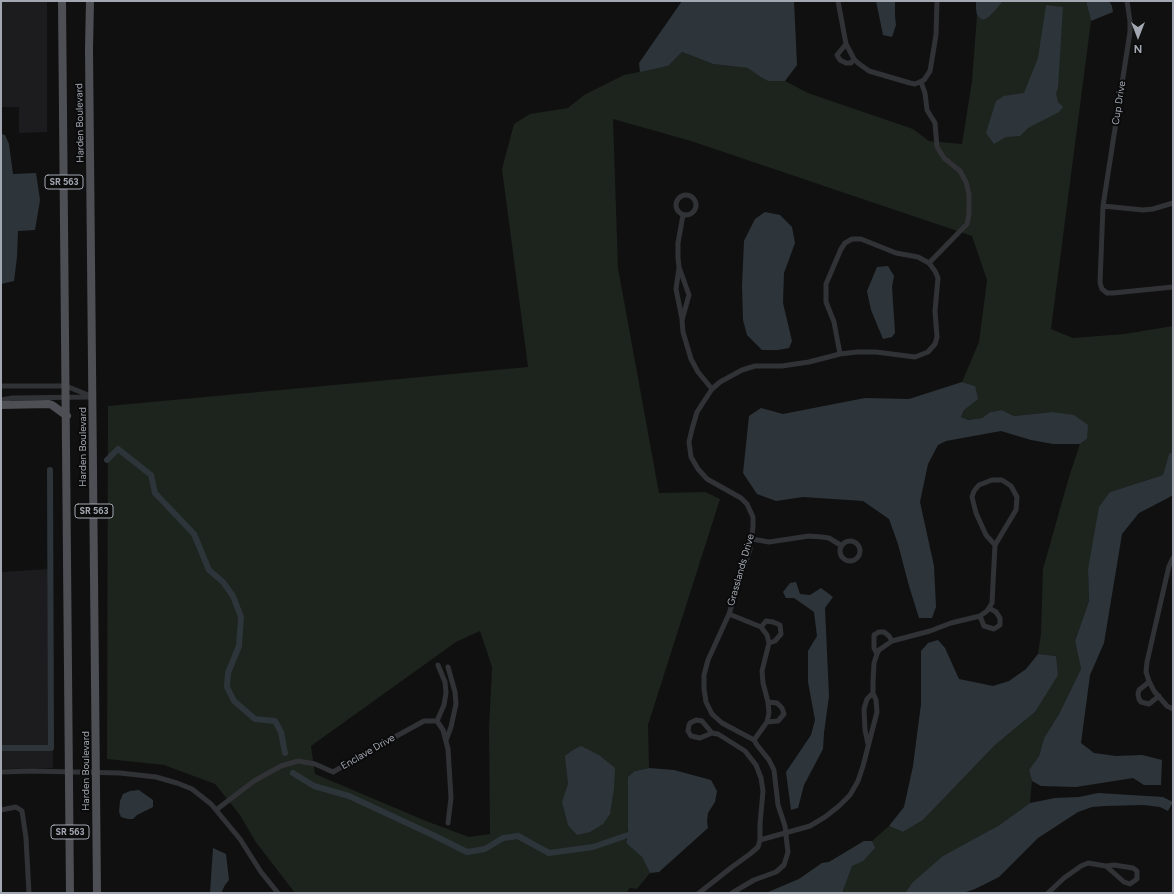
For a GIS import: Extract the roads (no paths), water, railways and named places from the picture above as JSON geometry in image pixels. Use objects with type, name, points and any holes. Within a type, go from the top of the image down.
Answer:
[{"type":"main road","name":"Harden Boulevard","points":[[62,1],[67,416],[70,893]]},
{"type":"main road","name":"Harden Boulevard","points":[[90,1],[89,49],[97,893]]},
{"type":"main road","points":[[1,405],[49,404],[67,416]]},
{"type":"street","points":[[838,1],[846,44],[854,59],[869,71],[910,83],[921,82],[928,76],[934,54],[937,1]]},
{"type":"street","name":"Cup Drive","points":[[1127,1],[1129,9],[1130,32],[1103,206],[1100,283],[1102,288],[1107,293],[1173,287]]},
{"type":"street","points":[[846,44],[837,55],[840,60],[846,63],[851,63],[854,59]]},
{"type":"street","points":[[840,354],[834,322],[826,302],[826,284],[844,244],[852,239],[862,239],[896,253],[918,257],[930,263],[967,224],[969,214],[969,194],[966,182],[960,171],[944,158],[937,147],[934,123],[927,110],[925,94],[921,82]]},
{"type":"street","points":[[1103,206],[1143,210],[1153,209],[1173,203]]},
{"type":"street","points":[[683,215],[678,243],[679,267],[676,289],[685,343],[690,359],[698,372],[712,389]]},
{"type":"street","name":"Grasslands Drive","points":[[732,893],[754,880],[776,872],[784,865],[788,852],[786,833],[778,805],[774,770],[769,760],[756,745],[754,740],[722,723],[712,714],[706,702],[704,675],[708,660],[729,614],[752,540],[753,516],[747,504],[741,498],[707,479],[698,469],[691,457],[689,442],[697,412],[712,389],[720,382],[742,370],[755,366],[782,366],[810,362],[840,354],[876,352],[914,357],[928,352],[935,344],[937,337],[935,311],[938,278],[930,263]]},
{"type":"street","points":[[679,267],[689,295],[682,320]]},
{"type":"street","points":[[1,386],[66,386],[93,397]]},
{"type":"street","points":[[1,400],[93,397]]},
{"type":"street","points":[[760,840],[810,826],[825,817],[850,795],[858,780],[869,748],[877,712],[876,700],[873,693],[874,663],[879,650],[892,641],[980,616],[989,608],[992,603],[995,545],[1016,510],[1017,497],[1011,486],[1002,480],[992,480],[979,485],[974,491],[972,497],[976,513],[986,535],[995,545]]},
{"type":"street","points":[[752,540],[769,542],[809,536],[830,538],[842,546]]},
{"type":"street","points":[[1173,558],[1169,566],[1146,672],[1149,682],[1159,696],[1167,706],[1173,709]]},
{"type":"street","points":[[980,616],[984,626],[994,629],[1000,625],[1000,618],[996,612],[989,608]]},
{"type":"street","points":[[729,614],[761,627],[767,635],[769,642],[762,671],[762,684],[768,702],[768,722],[754,740]]},
{"type":"street","points":[[761,627],[766,621],[780,625],[781,634],[775,641],[769,642]]},
{"type":"street","points":[[877,654],[874,648],[874,635],[879,632],[884,632],[892,641]]},
{"type":"street","points":[[438,665],[443,676],[446,693],[444,705],[437,721],[443,730],[446,740],[451,773],[451,798],[448,823]]},
{"type":"street","points":[[446,740],[451,727],[456,704],[455,692],[448,667]]},
{"type":"street","points":[[1149,682],[1139,690],[1138,694],[1141,702],[1149,704],[1159,696]]},
{"type":"street","points":[[869,748],[865,730],[864,709],[867,699],[873,693]]},
{"type":"street","points":[[768,702],[777,703],[782,708],[784,714],[778,721],[768,722]]},
{"type":"street","points":[[699,893],[750,854],[758,846],[760,840],[763,792],[761,778],[756,765],[745,751],[718,734],[712,733],[700,738],[694,738],[689,734],[688,725],[693,721],[699,720],[704,723],[712,733]]},
{"type":"street","name":"Enclave Drive","points":[[216,810],[254,781],[281,766],[298,761],[315,764],[333,772],[424,721],[437,721]]},
{"type":"street","points":[[1,772],[97,772],[156,777],[192,789],[211,804],[240,839],[260,872],[278,893]]},
{"type":"street","points":[[1,810],[16,807],[22,811],[26,838],[28,893]]},
{"type":"street","points":[[1048,893],[1064,878],[1088,863],[1133,868],[1137,872],[1137,880],[1132,883],[1127,883],[1106,866]]},
{"type":"waterway","points":[[107,460],[118,449],[151,475],[155,493],[194,534],[209,570],[223,582],[233,596],[241,617],[239,646],[228,673],[227,687],[234,701],[255,719],[275,721],[281,732],[285,753]]},
{"type":"waterway","points":[[1,748],[51,748],[50,470]]},
{"type":"waterway","points":[[293,773],[314,786],[349,796],[467,852],[485,849],[503,838],[518,836],[549,853],[593,847],[628,835]]}]
